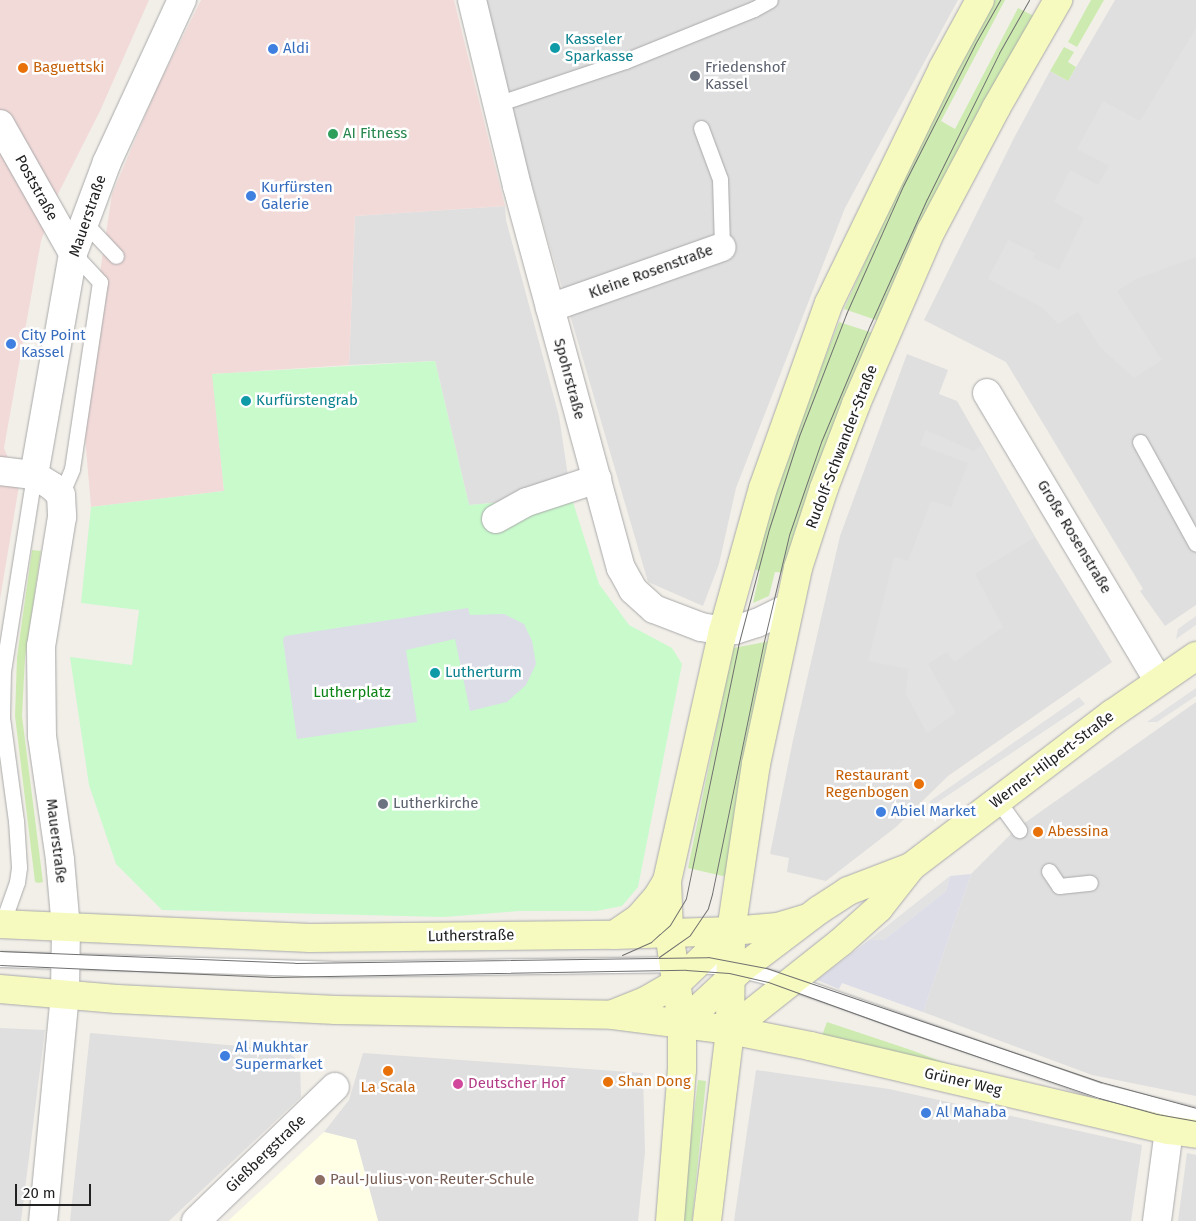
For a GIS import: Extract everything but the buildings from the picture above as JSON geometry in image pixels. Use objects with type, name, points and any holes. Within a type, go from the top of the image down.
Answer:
[{"type":"main road","points":[[670,1221],[682,1070],[682,970],[670,932],[667,881],[723,631],[763,488],[829,303],[943,68],[980,0]]},
{"type":"main road","name":"Rudolf-Schwander-Straße","points":[[707,1221],[730,1030],[734,971],[731,931],[756,764],[798,568],[824,488],[887,330],[931,231],[996,108],[1058,0]]},
{"type":"main road","name":"Werner-Hilpert-Straße","points":[[730,1030],[841,942],[879,908],[911,867],[1112,714],[1196,658]]},
{"type":"main road","name":"Werner-Hilpert-Straße","points":[[682,1024],[734,971],[805,919],[848,891],[911,867]]},
{"type":"main road","points":[[614,935],[638,918],[658,896],[667,881]]},
{"type":"main road","name":"Werner-Hilpert-Straße","points":[[731,931],[770,928],[805,919]]},
{"type":"main road","name":"Lutherstraße","points":[[1,921],[66,928],[310,938],[614,935],[731,931]]},
{"type":"main road","points":[[613,1014],[647,1000],[731,931]]},
{"type":"main road","points":[[0,989],[336,1010],[613,1014],[730,1030]]},
{"type":"main road","name":"Grüner Weg","points":[[730,1030],[810,1046],[1169,1130],[1196,1134]]},
{"type":"street","name":"Mauerstraße","points":[[34,476],[73,253],[83,221],[107,162],[182,0]]},
{"type":"street","name":"Spohrstraße","points":[[472,0],[550,308],[621,568],[633,590],[654,609],[701,627],[723,631],[757,623],[788,608]]},
{"type":"street","name":"Poststraße","points":[[0,124],[73,253]]},
{"type":"street","name":"Kleine Rosenstraße","points":[[550,308],[722,247]]},
{"type":"street","name":"Große Rosenstraße","points":[[987,393],[1159,682]]},
{"type":"street","points":[[0,471],[34,476],[53,486],[61,495]]},
{"type":"street","points":[[496,520],[527,502],[598,479]]},
{"type":"street","name":"Mauerstraße","points":[[43,1221],[65,994],[66,962],[66,928],[60,860],[42,736],[41,646],[62,517],[61,495]]},
{"type":"street","name":"Gießbergstraße","points":[[196,1221],[335,1087]]},
{"type":"street","points":[[1157,1221],[1169,1130]]},
{"type":"lane","points":[[497,104],[625,61],[754,9],[770,0]]},
{"type":"lane","name":"Kleine Rosenstraße","points":[[701,128],[720,179],[722,247]]},
{"type":"lane","points":[[83,221],[116,256]]},
{"type":"lane","points":[[61,495],[72,469],[102,309],[100,282],[73,253]]},
{"type":"lane","points":[[1140,442],[1196,544]]},
{"type":"lane","name":"Mauerstraße","points":[[1,921],[14,892],[19,867],[16,821],[2,718],[3,671],[34,476]]},
{"type":"lane","points":[[998,801],[1020,830]]},
{"type":"lane","points":[[1049,872],[1059,886],[1090,883]]},
{"type":"lane","points":[[0,959],[331,970],[734,971],[789,982],[1101,1091],[1196,1115]]},
{"type":"shaded area","points":[[0,0],[149,0],[100,111],[58,194],[41,241],[4,448],[19,486],[0,599]]},
{"type":"shaded area","name":"Kurfürsten Galerie","points":[[201,0],[454,0],[505,206],[355,216],[349,365],[213,374],[224,491],[91,507],[85,437],[101,266],[112,194],[157,88]]},
{"type":"shaded area","points":[[483,0],[958,0],[845,208],[736,488],[719,564],[703,606],[648,582],[525,161]]},
{"type":"shaded area","points":[[1115,0],[1196,0],[1196,605],[1165,626],[1140,591],[1143,589],[1006,362],[924,320],[1015,136],[1050,71],[1068,81]]},
{"type":"shaded area","points":[[1196,28],[1196,257],[1136,279],[1117,291],[1162,360],[1134,378],[1100,347],[1078,312],[1058,324],[1043,308],[988,279],[1008,240],[1035,253],[1033,258],[1059,270],[1084,218],[1054,202],[1070,170],[1098,185],[1109,166],[1077,149],[1103,101],[1140,121]]},
{"type":"shaded area","points":[[505,206],[506,220],[559,416],[571,496],[469,505],[435,361],[349,365],[355,216]]},
{"type":"shaded area","points":[[907,354],[948,370],[939,394],[957,401],[1035,537],[1112,662],[948,776],[896,827],[826,881],[787,872],[789,858],[770,854],[793,740],[840,536]]},
{"type":"shaded area","points":[[926,430],[973,451],[982,446],[1035,537],[975,574],[1003,627],[954,662],[947,652],[928,664],[956,713],[927,733],[906,694],[908,669],[868,661],[894,557],[908,561],[931,501],[951,507],[968,463],[920,445]]},
{"type":"shaded area","points":[[468,608],[470,615],[504,614],[524,624],[532,641],[536,664],[526,685],[507,702],[470,711],[455,639],[406,650],[417,722],[297,739],[283,640],[285,636]]},
{"type":"shaded area","points":[[1196,616],[1196,625],[1176,639],[1178,629]]},
{"type":"shaded area","points":[[1196,688],[1196,696],[1157,722],[1147,722]]},
{"type":"shaded area","points":[[1079,697],[1085,704],[929,808],[930,801]]},
{"type":"shaded area","points":[[1196,702],[1196,1096],[1092,1075],[923,1012],[971,874],[1016,829]]},
{"type":"shaded area","points":[[971,874],[923,1012],[842,983],[839,989],[817,980],[869,940],[884,940],[946,891],[950,876]]},
{"type":"shaded area","points":[[950,876],[946,891],[884,940],[869,940]]},
{"type":"shaded area","points":[[0,1028],[45,1030],[21,1221],[0,1221]]},
{"type":"shaded area","points":[[90,1033],[285,1050],[300,1062],[301,1097],[169,1221],[70,1221]]},
{"type":"shaded area","points":[[363,1053],[643,1073],[645,1152],[638,1221],[378,1221],[356,1140],[324,1132],[349,1100]]},
{"type":"shaded area","points":[[756,1070],[889,1089],[1142,1145],[1131,1221],[734,1221]]},
{"type":"shaded area","name":"Paul-Julius-von-Reuter-Schule","points":[[324,1132],[356,1140],[378,1221],[228,1221]]},
{"type":"shaded area","points":[[1187,1153],[1196,1155],[1196,1221],[1178,1221]]},
{"type":"green space","points":[[995,0],[1005,0],[941,121],[955,129],[1018,8],[1034,16],[879,321],[844,309],[931,116]]},
{"type":"green space","points":[[1091,0],[1104,0],[1077,47],[1068,42]]},
{"type":"green space","points":[[1064,47],[1074,52],[1068,62],[1076,67],[1068,81],[1050,71]]},
{"type":"green space","points":[[839,322],[873,333],[786,573],[775,572],[769,596],[753,603],[760,571],[753,569],[764,529],[793,439]]},
{"type":"green space","name":"Lutherplatz","points":[[435,361],[469,505],[571,496],[599,584],[629,625],[672,648],[682,664],[638,887],[622,906],[596,911],[519,911],[444,917],[162,910],[116,864],[89,785],[70,657],[132,665],[139,610],[81,603],[91,507],[224,491],[212,374]]},
{"type":"green space","points":[[32,550],[41,551],[25,658],[22,716],[43,882],[39,883],[35,882],[15,716],[17,657]]},
{"type":"green space","points":[[770,641],[727,877],[688,868],[733,648]]},
{"type":"green space","points":[[827,1022],[911,1050],[967,1071],[821,1038]]},
{"type":"green space","points":[[698,1080],[706,1081],[692,1221],[681,1221]]},
{"type":"tram line","points":[[622,955],[651,942],[660,934],[670,925],[686,898],[738,646],[769,529],[799,436],[846,314],[903,186],[975,44],[1000,0]]},
{"type":"tram line","points":[[659,957],[690,935],[708,908],[764,641],[789,535],[821,442],[870,325],[927,199],[999,53],[1029,0]]},
{"type":"tram line","points":[[0,951],[295,963],[708,957],[766,968],[1101,1082],[1196,1108]]},
{"type":"tram line","points":[[0,965],[273,977],[686,970],[729,973],[768,982],[1099,1098],[1157,1114],[1196,1121]]},
{"type":"place","name":"Kasseler Sparkasse","points":[[555,48]]},
{"type":"place","name":"Aldi","points":[[273,49]]},
{"type":"place","name":"Baguettski","points":[[23,68]]},
{"type":"place","name":"Friedenshof Kassel","points":[[695,76]]},
{"type":"place","name":"AI Fitness","points":[[333,134]]},
{"type":"place","name":"Kurfürsten Galerie","points":[[251,196]]},
{"type":"place","name":"City Point Kassel","points":[[11,344]]},
{"type":"place","name":"Kurfürstengrab","points":[[246,401]]},
{"type":"place","name":"Lutherturm","points":[[435,673]]},
{"type":"place","name":"Restaurant Regenbogen","points":[[919,784]]},
{"type":"place","name":"Lutherkirche","points":[[383,804]]},
{"type":"place","name":"Abiel Market","points":[[881,812]]},
{"type":"place","name":"Abessina","points":[[1038,832]]},
{"type":"place","name":"Al Mukhtar Supermarket","points":[[225,1056]]},
{"type":"place","name":"La Scala","points":[[388,1071]]},
{"type":"place","name":"Shan Dong","points":[[608,1082]]},
{"type":"place","name":"Deutscher Hof","points":[[458,1084]]},
{"type":"place","name":"Al Mahaba","points":[[926,1113]]},
{"type":"place","name":"Paul-Julius-von-Reuter-Schule","points":[[320,1180]]}]
